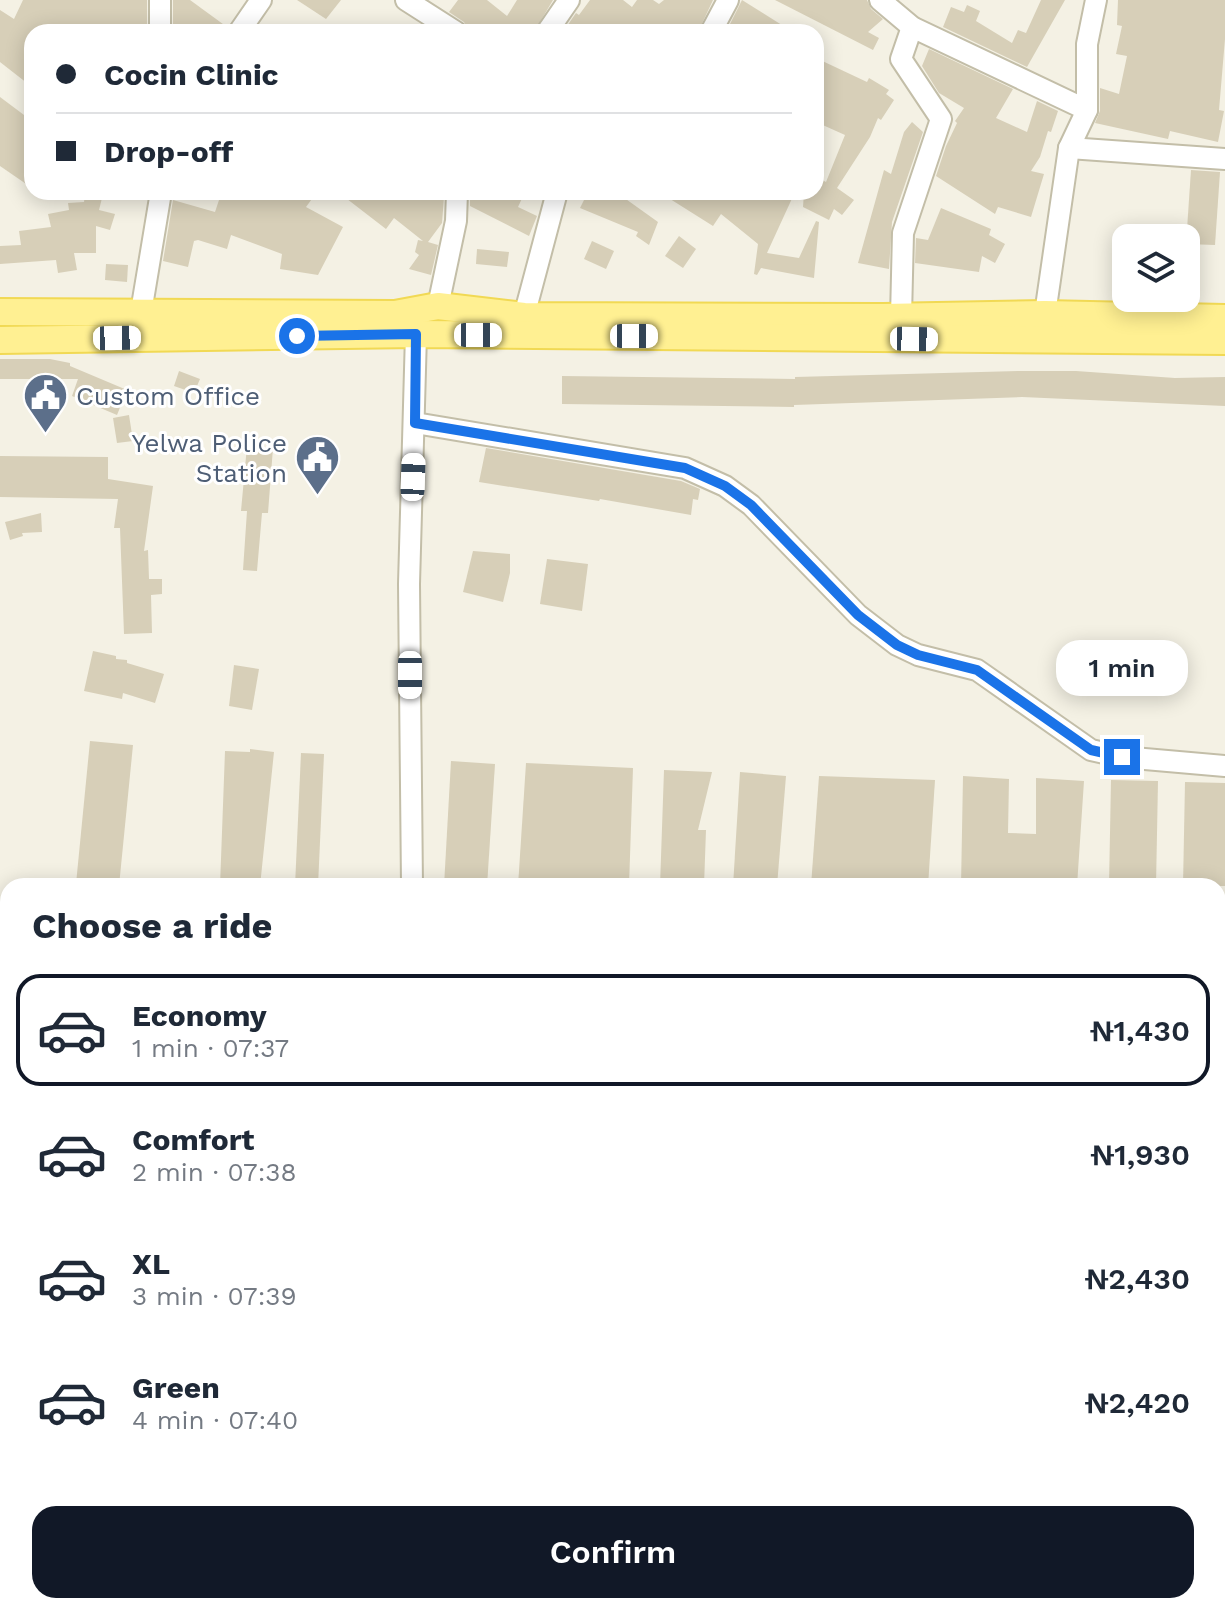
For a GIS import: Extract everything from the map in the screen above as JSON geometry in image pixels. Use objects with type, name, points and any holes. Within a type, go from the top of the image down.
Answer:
[{"type":"main road","points":[[0,312],[395,314],[438,306],[524,316],[901,317],[1045,314],[1225,318]]},
{"type":"main road","points":[[0,340],[416,334],[1225,341]]},
{"type":"street","points":[[160,0],[160,24]]},
{"type":"street","points":[[244,24],[261,0]]},
{"type":"street","points":[[406,0],[444,24]]},
{"type":"street","points":[[552,24],[569,0]]},
{"type":"street","points":[[715,24],[728,0]]},
{"type":"street","points":[[880,0],[912,27],[1087,110]]},
{"type":"street","points":[[1045,314],[1069,148],[1087,110],[1087,44],[1096,0]]},
{"type":"street","points":[[901,317],[903,233],[941,119],[901,59],[912,27]]},
{"type":"street","points":[[1069,148],[1225,159]]},
{"type":"street","points":[[141,312],[160,200]]},
{"type":"street","points":[[438,306],[456,221],[457,200]]},
{"type":"street","points":[[524,316],[555,200]]},
{"type":"street","points":[[412,878],[409,584],[416,334]]},
{"type":"street","points":[[415,423],[685,468],[725,486],[751,505],[858,615],[897,645],[918,655],[977,670],[1091,750],[1122,757],[1225,766]]},
{"type":"building","points":[[23,0],[147,0],[147,24],[24,24],[24,81],[0,62],[0,10],[14,19]]},
{"type":"building","points":[[173,0],[190,0],[223,24],[173,24]]},
{"type":"building","points":[[297,0],[341,0],[326,19]]},
{"type":"building","points":[[458,0],[487,0],[507,16],[517,0],[553,0],[539,24],[465,24],[449,12]]},
{"type":"building","points":[[590,0],[623,0],[632,7],[637,0],[653,0],[659,4],[664,0],[713,0],[702,24],[568,24],[576,13],[579,15]]},
{"type":"building","points":[[742,0],[780,24],[730,24]]},
{"type":"building","points":[[775,0],[867,0],[871,9],[883,19],[868,32],[879,38],[873,50]]},
{"type":"building","points":[[1041,0],[1065,0],[1027,67],[943,27],[951,7],[964,12],[967,5],[980,11],[976,21],[1012,43],[1018,30],[1026,33]]},
{"type":"building","points":[[1118,0],[1225,0],[1219,110],[1224,111],[1218,142],[1170,131],[1168,139],[1095,123],[1100,111],[1100,88],[1119,94],[1127,56],[1116,54],[1122,26],[1117,25]]},
{"type":"building","points":[[929,49],[1013,89],[996,118],[1027,132],[1037,101],[1058,111],[1040,157],[1031,171],[1044,174],[1031,217],[998,207],[995,214],[936,176],[957,123],[955,121],[964,108],[939,93],[922,66]]},
{"type":"building","points":[[824,62],[867,82],[869,78],[889,90],[886,94],[894,100],[881,120],[878,118],[870,137],[837,188],[854,200],[842,215],[834,209],[829,220],[803,207],[803,200],[824,200],[824,181],[845,135],[824,126]]},
{"type":"building","points":[[0,97],[24,115],[24,182],[0,166]]},
{"type":"building","points":[[912,122],[923,132],[892,222],[889,269],[858,263],[884,170],[891,174],[904,132]]},
{"type":"building","points":[[1191,170],[1220,172],[1215,245],[1200,244],[1200,224],[1187,224]]},
{"type":"building","points":[[102,200],[99,210],[115,214],[110,230],[96,226],[96,253],[74,253],[77,270],[58,273],[56,260],[0,264],[0,246],[21,245],[19,231],[51,227],[48,214],[69,210],[68,203]]},
{"type":"building","points":[[173,200],[215,212],[219,200],[311,200],[306,207],[343,227],[318,275],[280,269],[282,254],[231,235],[227,249],[194,241],[188,267],[163,261]]},
{"type":"building","points":[[348,200],[444,200],[442,223],[428,242],[438,245],[431,275],[409,269],[419,255],[415,252],[418,240],[423,241],[394,218],[386,229]]},
{"type":"building","points":[[470,200],[521,200],[518,207],[537,216],[529,236],[470,206]]},
{"type":"building","points":[[584,200],[627,200],[658,222],[649,245],[636,236],[638,232],[580,208]]},
{"type":"building","points":[[672,200],[791,200],[767,253],[799,258],[816,221],[819,222],[814,278],[761,268],[757,275],[754,274],[758,244],[721,214],[713,226]]},
{"type":"building","points":[[941,208],[991,229],[989,235],[1005,244],[995,263],[982,256],[979,272],[915,263],[916,238],[928,240]]},
{"type":"building","points":[[679,236],[696,249],[683,268],[665,256]]},
{"type":"building","points":[[592,241],[614,251],[606,269],[584,259]]},
{"type":"building","points":[[477,249],[509,252],[507,267],[476,264]]},
{"type":"building","points":[[106,264],[128,265],[127,282],[105,280]]},
{"type":"building","points":[[0,359],[50,359],[70,363],[70,366],[127,390],[117,415],[72,396],[78,379],[0,379]]},
{"type":"building","points":[[179,371],[200,379],[194,393],[174,386]]},
{"type":"building","points":[[1076,371],[1175,378],[1225,377],[1225,406],[1022,397],[794,407],[562,404],[562,376],[795,379]]},
{"type":"building","points":[[129,415],[133,441],[117,443],[113,418]]},
{"type":"building","points":[[247,446],[273,448],[268,513],[262,513],[257,571],[243,570],[247,511],[241,511]]},
{"type":"building","points":[[486,448],[681,481],[700,489],[698,500],[693,499],[691,515],[479,482]]},
{"type":"building","points":[[0,456],[108,457],[108,479],[153,486],[144,551],[148,550],[149,579],[162,579],[162,594],[151,595],[152,633],[124,634],[120,528],[114,528],[118,499],[0,497]]},
{"type":"building","points":[[41,513],[42,532],[22,533],[23,536],[10,540],[5,522]]},
{"type":"building","points":[[473,551],[510,554],[510,573],[503,602],[463,592]]},
{"type":"building","points":[[547,559],[588,564],[582,611],[540,604]]},
{"type":"building","points":[[93,651],[164,674],[155,703],[123,693],[122,699],[84,691]]},
{"type":"building","points":[[234,665],[259,669],[252,710],[229,706]]},
{"type":"building","points":[[90,741],[133,745],[120,878],[77,878]]},
{"type":"building","points":[[250,749],[274,752],[261,878],[220,878],[225,751],[250,752]]},
{"type":"building","points":[[301,753],[324,754],[318,878],[295,878]]},
{"type":"building","points":[[451,761],[495,764],[488,878],[444,878]]},
{"type":"building","points":[[526,763],[633,768],[629,878],[519,878]]},
{"type":"building","points":[[664,770],[712,772],[698,830],[706,830],[704,878],[660,878]]},
{"type":"building","points":[[740,772],[786,776],[778,878],[733,878]]},
{"type":"building","points":[[819,776],[935,780],[929,878],[812,878]]},
{"type":"building","points":[[963,776],[1009,779],[1008,833],[1036,834],[1036,778],[1084,781],[1078,878],[961,878]]},
{"type":"building","points":[[1111,780],[1158,781],[1156,878],[1109,878]]},
{"type":"building","points":[[1185,782],[1225,783],[1225,878],[1183,878]]},
{"type":"place","name":"Custom Office","points":[[45,435]]},
{"type":"place","name":"Yelwa Police Station","points":[[318,497]]},
{"type":"route","points":[[297,336],[416,334],[415,423],[685,468],[725,486],[751,505],[858,615],[897,645],[918,655],[977,670],[1091,750],[1122,757]]}]
